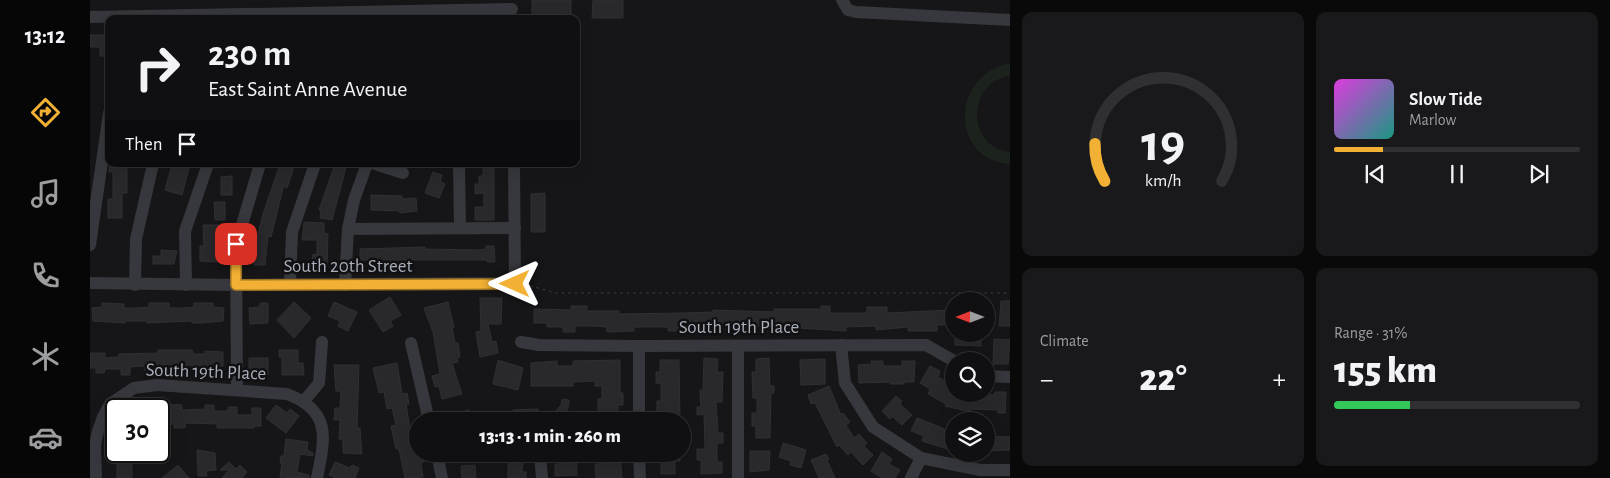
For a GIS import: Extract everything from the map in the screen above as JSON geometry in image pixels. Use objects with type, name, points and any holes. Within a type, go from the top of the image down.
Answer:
[{"type":"street","points":[[293,0],[293,15]]},
{"type":"street","points":[[842,0],[848,10],[856,12],[1010,20]]},
{"type":"street","points":[[409,15],[457,15],[512,9]]},
{"type":"street","points":[[90,17],[105,17]]},
{"type":"street","points":[[90,245],[105,141]]},
{"type":"street","points":[[135,285],[136,239],[152,167]]},
{"type":"street","points":[[186,285],[185,231],[207,167]]},
{"type":"street","points":[[237,390],[236,244],[259,167]]},
{"type":"street","points":[[290,284],[292,232],[314,167]]},
{"type":"street","points":[[345,285],[348,229],[354,200],[366,167]]},
{"type":"street","points":[[384,167],[403,173]]},
{"type":"street","points":[[459,167],[460,228]]},
{"type":"street","points":[[514,167],[515,284]]},
{"type":"street","points":[[348,229],[515,228]]},
{"type":"street","name":"South 20th Street","points":[[90,283],[135,285],[515,284]]},
{"type":"street","points":[[317,478],[324,445],[323,429],[318,414],[304,401],[318,383],[322,342]]},
{"type":"street","name":"South 19th Place","points":[[521,342],[539,346],[926,346],[945,356]]},
{"type":"street","points":[[411,343],[427,412]]},
{"type":"street","points":[[639,346],[639,412]]},
{"type":"street","points":[[738,346],[738,478]]},
{"type":"street","points":[[841,346],[845,383],[873,427],[921,458],[980,470],[1010,470]]},
{"type":"street","points":[[995,376],[1010,377]]},
{"type":"street","name":"South 19th Place","points":[[96,478],[98,431],[107,401],[134,388],[157,385],[237,390],[287,394],[304,401]]},
{"type":"street","points":[[911,478],[921,458]]},
{"type":"street","points":[[441,462],[442,478]]},
{"type":"street","points":[[541,462],[542,478]]},
{"type":"street","points":[[640,462],[640,478]]},
{"type":"path","points":[[515,284],[556,293],[1010,293]]},
{"type":"shaded area","points":[[1010,63],[1010,76],[996,81],[985,90],[979,101],[977,114],[979,127],[985,139],[996,148],[1010,152],[1010,164],[991,159],[977,149],[968,134],[965,118],[967,100],[976,84],[990,71]]},
{"type":"building","points":[[532,0],[571,0],[571,15],[532,15]]},
{"type":"building","points":[[593,0],[623,0],[623,18],[592,18]]},
{"type":"building","points":[[90,35],[105,35],[105,56],[100,56],[100,47],[90,47]]},
{"type":"building","points":[[110,167],[127,167],[127,193],[122,193],[122,218],[108,218],[108,199],[113,199],[113,172],[109,172]]},
{"type":"building","points":[[171,167],[189,167],[182,195],[165,190]]},
{"type":"building","points":[[279,167],[294,167],[287,188],[284,186],[282,192],[271,237],[268,236],[265,265],[254,265],[255,245]]},
{"type":"building","points":[[334,167],[346,167],[332,220],[320,218],[321,211],[319,210]]},
{"type":"building","points":[[483,167],[494,167],[494,220],[475,220],[475,207],[484,207],[484,193],[475,194],[475,184],[479,184],[479,176],[483,176]]},
{"type":"building","points":[[433,172],[442,175],[440,182],[445,184],[439,198],[425,193]]},
{"type":"building","points":[[232,176],[232,195],[221,195],[221,177]]},
{"type":"building","points":[[545,193],[545,232],[531,232],[531,194]]},
{"type":"building","points":[[371,195],[402,196],[402,199],[416,198],[417,211],[400,213],[399,211],[371,210]]},
{"type":"building","points":[[214,202],[225,202],[225,220],[215,220]]},
{"type":"building","points":[[304,222],[324,223],[324,233],[328,234],[327,266],[316,265],[316,261],[312,261],[313,254],[317,255],[317,240],[302,240]]},
{"type":"building","points":[[203,225],[220,225],[218,262],[200,261],[200,246],[204,246]]},
{"type":"building","points":[[486,246],[494,246],[495,262],[487,262],[487,260],[360,260],[360,249],[425,247],[425,249],[480,250],[486,249]]},
{"type":"building","points":[[161,250],[177,251],[174,264],[153,264],[153,256],[161,256]]},
{"type":"building","points":[[390,297],[401,315],[390,321],[393,326],[383,332],[369,310]]},
{"type":"building","points":[[480,298],[502,298],[501,324],[488,324],[492,342],[496,341],[498,353],[480,357],[476,332],[481,331]]},
{"type":"building","points":[[1001,301],[1010,301],[1010,326],[999,326]]},
{"type":"building","points":[[294,302],[311,318],[294,338],[277,320]]},
{"type":"building","points":[[334,302],[357,312],[348,331],[338,326],[340,321],[328,316]]},
{"type":"building","points":[[448,302],[454,327],[452,328],[455,343],[458,343],[460,357],[457,358],[458,362],[452,363],[462,394],[442,399],[439,386],[435,387],[432,376],[440,374],[433,332],[424,308]]},
{"type":"building","points":[[102,303],[124,304],[124,308],[137,308],[149,307],[149,303],[169,303],[169,308],[183,308],[194,307],[194,303],[213,303],[213,307],[224,308],[223,321],[147,323],[147,321],[125,321],[125,323],[93,321],[92,308],[102,307]]},
{"type":"building","points":[[260,303],[268,303],[268,323],[250,324],[249,308],[260,307]]},
{"type":"building","points":[[571,306],[587,306],[587,311],[619,311],[619,314],[713,312],[713,310],[774,312],[774,309],[821,309],[821,306],[830,306],[830,313],[863,313],[867,312],[867,307],[887,307],[887,313],[945,310],[945,325],[937,325],[937,331],[908,331],[908,327],[876,330],[876,326],[846,327],[846,331],[799,328],[799,331],[774,329],[774,326],[756,326],[756,330],[726,331],[726,326],[708,326],[708,330],[696,330],[696,326],[680,326],[680,331],[668,331],[668,327],[634,327],[634,331],[607,332],[607,327],[575,326],[575,332],[563,332],[563,327],[547,327],[547,323],[534,323],[534,309],[571,310]]},
{"type":"building","points":[[995,339],[1010,340],[1008,364],[995,364],[995,352],[993,352]]},
{"type":"building","points":[[955,342],[981,342],[981,346],[955,345]]},
{"type":"building","points":[[158,350],[192,350],[193,354],[205,354],[205,351],[223,352],[223,366],[213,366],[213,371],[192,372],[192,365],[176,366],[176,371],[168,370],[168,365],[153,365],[153,371],[145,371],[145,366],[130,367],[130,375],[121,375],[121,369],[105,369],[104,373],[96,373],[96,368],[90,368],[90,353],[105,353],[105,358],[119,357],[119,354],[158,353]]},
{"type":"building","points":[[279,350],[298,350],[298,363],[303,363],[304,375],[282,375],[282,357],[279,357]]},
{"type":"building","points":[[249,358],[268,358],[268,375],[259,375],[259,371],[249,371]]},
{"type":"building","points":[[704,358],[718,359],[717,372],[723,372],[722,402],[716,402],[718,433],[723,433],[723,443],[717,443],[717,462],[722,462],[722,473],[701,474],[701,460],[697,460],[697,449],[705,449],[704,414],[697,415],[697,407],[701,407],[700,390],[703,390]]},
{"type":"building","points":[[769,358],[770,386],[774,386],[774,393],[771,393],[770,438],[756,438],[756,426],[752,426],[752,413],[757,413],[757,398],[753,398],[752,372],[756,372],[756,359]]},
{"type":"building","points":[[825,359],[825,384],[801,385],[800,360]]},
{"type":"building","points":[[498,360],[523,368],[518,390],[493,384]]},
{"type":"building","points":[[620,360],[620,393],[623,393],[623,405],[618,405],[618,412],[598,412],[598,399],[602,399],[602,386],[595,386],[595,381],[573,382],[573,386],[531,386],[531,363],[557,361],[557,366],[573,366],[573,361]]},
{"type":"building","points":[[660,360],[679,360],[680,412],[657,412],[657,401],[661,401],[661,383],[656,383],[656,372],[660,372]]},
{"type":"building","points":[[871,361],[883,361],[883,366],[902,366],[902,361],[915,361],[914,382],[904,382],[904,384],[890,384],[890,382],[859,383],[858,365],[872,364]]},
{"type":"building","points":[[397,363],[402,394],[407,393],[409,404],[406,404],[409,422],[409,462],[424,462],[421,463],[423,477],[405,478],[399,449],[396,449],[391,426],[396,425],[392,408],[387,409],[384,392],[379,393],[373,368]]},
{"type":"building","points":[[334,365],[359,365],[357,428],[360,428],[362,454],[343,453],[343,439],[339,439],[340,420],[334,420],[335,408],[340,408],[341,391],[336,391]]},
{"type":"building","points":[[930,366],[940,371],[938,377],[945,381],[945,402],[995,402],[995,392],[1006,392],[1005,413],[998,413],[998,410],[971,409],[970,412],[945,406],[946,404],[928,394],[930,389],[920,383]]},
{"type":"building","points":[[829,386],[841,415],[843,413],[850,422],[846,425],[854,438],[859,434],[867,443],[864,446],[873,455],[863,465],[851,452],[848,455],[839,445],[837,447],[815,403],[811,404],[808,395]]},
{"type":"building","points":[[896,396],[902,401],[900,404],[912,415],[902,425],[892,416],[890,419],[882,411]]},
{"type":"building","points":[[562,399],[569,400],[567,412],[555,412],[561,405]]},
{"type":"building","points":[[170,404],[182,405],[182,410],[205,409],[205,405],[214,405],[214,411],[228,411],[228,407],[237,407],[237,415],[252,415],[252,408],[261,408],[261,426],[254,426],[254,428],[217,428],[217,424],[185,423],[185,428],[174,428],[174,424],[170,424]]},
{"type":"building","points":[[276,405],[287,413],[290,409],[299,416],[286,433],[266,418]]},
{"type":"building","points":[[538,409],[538,412],[513,412],[513,410]]},
{"type":"building","points":[[917,418],[945,429],[945,448],[922,441],[924,436],[911,431]]},
{"type":"building","points":[[995,436],[1010,437],[1010,450],[995,451]]},
{"type":"building","points":[[286,439],[308,442],[307,450],[313,453],[313,456],[300,454],[297,472],[309,475],[309,478],[280,477],[281,456],[284,456]]},
{"type":"building","points":[[783,443],[806,450],[801,468],[790,465],[791,461],[779,457]]},
{"type":"building","points":[[197,450],[215,453],[216,470],[206,471],[207,476],[198,476]]},
{"type":"building","points":[[750,451],[770,451],[769,470],[750,472]]},
{"type":"building","points":[[882,452],[892,459],[889,464],[900,470],[895,478],[882,478],[871,471]]},
{"type":"building","points":[[826,454],[835,478],[819,478],[811,460]]},
{"type":"building","points":[[229,462],[236,469],[240,465],[247,472],[242,478],[222,478],[229,470],[220,470]]},
{"type":"building","points":[[335,462],[350,468],[352,465],[359,468],[355,478],[336,478],[329,475]]},
{"type":"building","points":[[508,462],[523,462],[522,472],[526,472],[526,478],[508,478]]},
{"type":"building","points":[[561,462],[576,462],[577,475],[555,476],[555,464],[561,464]]},
{"type":"building","points":[[601,462],[621,462],[622,478],[596,478],[595,464],[601,464]]},
{"type":"building","points":[[661,462],[675,462],[675,474],[661,474]]},
{"type":"building","points":[[117,463],[132,463],[132,478],[117,478]]},
{"type":"building","points":[[178,465],[189,478],[162,478]]},
{"type":"building","points":[[475,465],[476,478],[462,478],[461,466]]},
{"type":"route","points":[[236,244],[236,285],[515,284]]}]
